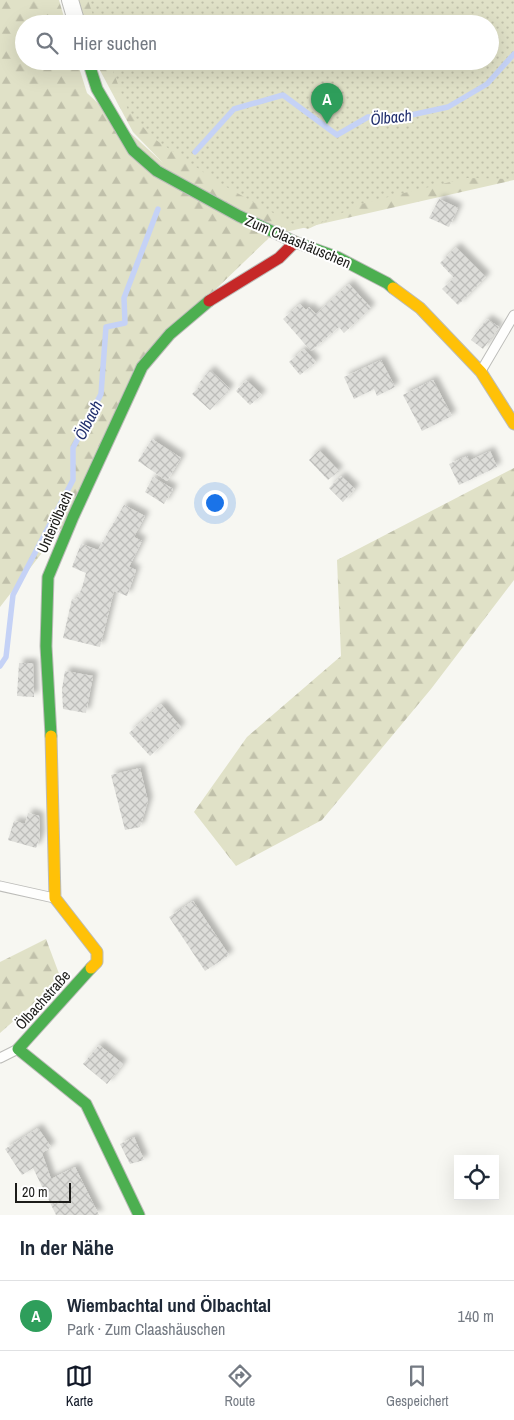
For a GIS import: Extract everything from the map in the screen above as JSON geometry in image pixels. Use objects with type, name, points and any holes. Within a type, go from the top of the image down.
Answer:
[{"type":"street","points":[[70,0],[74,15]]},
{"type":"street","name":"Zum Claashäuschen","points":[[91,70],[97,89],[133,150],[157,171],[239,216],[295,242],[337,257],[387,282],[420,308],[481,372],[514,424]]},
{"type":"street","name":"Unterölbach","points":[[55,898],[46,646],[48,577],[73,517],[142,367],[170,334],[204,304],[279,258],[295,242]]},
{"type":"street","name":"Ölbachstraße","points":[[55,898],[97,952],[97,962],[18,1049],[86,1104],[139,1215]]},
{"type":"lane","points":[[481,372],[514,315]]},
{"type":"lane","points":[[0,886],[55,898]]},
{"type":"lane","points":[[0,1058],[18,1049]]},
{"type":"green space","points":[[0,0],[59,0],[63,15],[15,15],[15,70],[80,70],[87,93],[163,163],[133,132],[100,70],[499,70],[499,15],[79,15],[74,0],[514,0],[514,180],[272,235],[135,367],[65,523],[0,607]]},
{"type":"green space","points":[[88,0],[514,0],[514,179],[467,178],[404,193],[361,204],[308,229],[293,224],[221,184],[153,138],[128,110],[112,70],[499,70],[499,15],[93,15]]},
{"type":"green space","points":[[514,468],[514,580],[431,689],[322,820],[236,866],[194,812],[247,737],[341,656],[337,560]]},
{"type":"green space","points":[[46,939],[61,979],[0,1033],[0,962]]},
{"type":"building","points":[[439,199],[458,208],[449,227],[429,218]]},
{"type":"building","points":[[456,247],[486,277],[458,305],[442,289],[454,278],[440,263]]},
{"type":"building","points":[[349,284],[371,308],[344,333],[339,327],[311,351],[283,319],[300,304],[306,310],[309,307],[316,314]]},
{"type":"building","points":[[487,319],[499,327],[483,349],[471,340]]},
{"type":"building","points":[[304,349],[316,362],[300,375],[289,362]]},
{"type":"building","points":[[381,360],[395,387],[377,396],[374,389],[354,399],[344,377]]},
{"type":"building","points":[[210,370],[230,389],[210,410],[192,394],[201,385],[199,383]]},
{"type":"building","points":[[246,380],[262,395],[250,405],[236,391]]},
{"type":"building","points":[[433,380],[452,416],[422,431],[403,395]]},
{"type":"building","points":[[152,439],[181,458],[167,481],[138,461]]},
{"type":"building","points":[[319,450],[339,471],[328,480],[309,460]]},
{"type":"building","points":[[490,451],[497,467],[459,485],[449,464],[467,456],[469,461]]},
{"type":"building","points":[[341,476],[355,489],[343,502],[329,488]]},
{"type":"building","points":[[153,477],[173,489],[164,504],[145,492]]},
{"type":"building","points":[[124,505],[145,516],[134,537],[142,541],[129,567],[136,570],[127,596],[114,591],[100,647],[63,638],[72,599],[76,600],[86,573],[72,567],[81,544],[98,550]]},
{"type":"building","points":[[19,663],[33,663],[34,697],[17,696]]},
{"type":"building","points":[[65,671],[93,676],[86,713],[63,709],[62,689]]},
{"type":"building","points":[[161,704],[181,727],[150,756],[129,733]]},
{"type":"building","points":[[140,768],[148,801],[140,827],[125,830],[111,775]]},
{"type":"building","points":[[28,813],[39,816],[40,836],[36,848],[8,840],[14,821],[25,824]]},
{"type":"building","points":[[193,901],[229,955],[205,971],[169,917]]},
{"type":"building","points":[[99,1045],[123,1064],[107,1084],[83,1064]]},
{"type":"building","points":[[38,1128],[51,1147],[42,1153],[51,1179],[75,1167],[99,1215],[56,1215],[33,1168],[22,1175],[5,1149]]},
{"type":"building","points":[[134,1137],[144,1160],[130,1164],[120,1144]]},
{"type":"waterway","name":"Ölbach","points":[[195,152],[234,109],[283,95],[337,135],[368,117],[402,117],[448,107],[487,84],[514,54]]},
{"type":"waterway","name":"Ölbach","points":[[0,666],[6,657],[13,595],[73,480],[73,448],[101,394],[106,327],[125,323],[124,298],[158,209]]},
{"type":"traffic: fast","points":[[91,70],[97,89],[133,150],[157,171],[239,216],[295,242],[337,257],[393,288]]},
{"type":"traffic: fast","points":[[51,736],[46,646],[48,577],[73,517],[142,367],[170,334],[209,301]]},
{"type":"traffic: fast","points":[[91,968],[18,1049],[86,1104],[139,1215]]},
{"type":"traffic: slow","points":[[393,288],[420,308],[481,372],[514,424]]},
{"type":"traffic: slow","points":[[51,736],[55,898],[97,952],[97,962],[91,968]]},
{"type":"traffic: jam","points":[[209,301],[279,258],[295,242]]},
{"type":"place","name":"Wiembachtal und Ölbachtal","points":[[327,124]]}]
